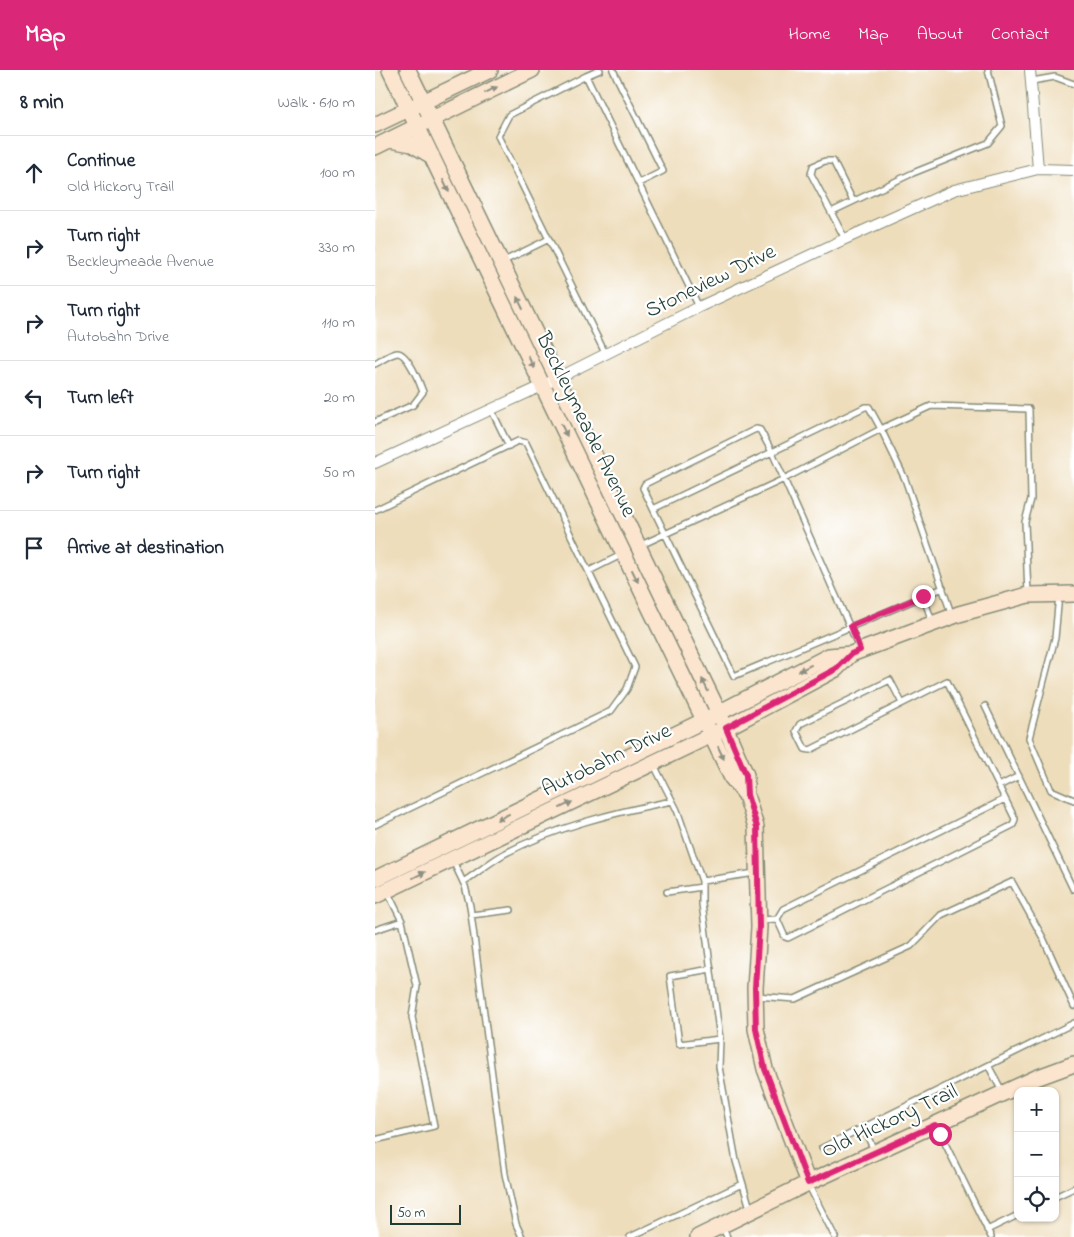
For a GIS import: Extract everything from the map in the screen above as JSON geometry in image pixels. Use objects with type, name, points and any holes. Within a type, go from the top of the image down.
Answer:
[{"type":"street","name":"Beckleymeade Avenue","points":[[389,70],[417,126],[439,153],[501,263],[719,712],[746,775],[747,795],[757,827],[759,920],[755,996],[756,1029],[765,1069],[808,1183]]},
{"type":"street","name":"Beckleymeade Avenue","points":[[408,70],[432,119],[439,153],[487,270],[733,778],[747,795]]},
{"type":"street","points":[[375,126],[489,70]]},
{"type":"street","points":[[375,147],[532,70]]},
{"type":"street","points":[[1030,70],[1038,169]]},
{"type":"street","points":[[390,140],[412,144],[439,153],[447,124],[459,106]]},
{"type":"street","name":"Stoneview Drive","points":[[375,463],[542,386],[699,307],[954,190],[1038,169],[1074,170]]},
{"type":"street","points":[[624,554],[639,546]]},
{"type":"street","name":"Autobahn Drive","points":[[375,879],[705,720],[829,656],[855,652],[953,616],[1028,595],[1067,594]]},
{"type":"street","name":"Autobahn Drive","points":[[381,893],[726,728],[836,669],[855,652]]},
{"type":"street","name":"Old Hickory Trail","points":[[698,1237],[724,1231],[751,1211],[808,1183],[1003,1094],[1074,1064]]},
{"type":"lane","points":[[601,70],[509,116],[498,136],[605,353]]},
{"type":"lane","points":[[613,70],[663,171],[639,183]]},
{"type":"lane","points":[[831,212],[853,200],[988,143],[1002,126],[988,70]]},
{"type":"lane","points":[[1054,70],[1054,77]]},
{"type":"lane","points":[[587,76],[699,307]]},
{"type":"lane","points":[[1031,81],[1054,77],[1074,84]]},
{"type":"lane","points":[[845,239],[811,174],[813,166],[825,161],[833,161],[853,200]]},
{"type":"lane","points":[[487,270],[549,239]]},
{"type":"lane","points":[[375,364],[397,353],[401,354],[407,358],[423,392],[413,405],[375,422]]},
{"type":"lane","points":[[639,546],[784,479],[881,429],[931,406],[1029,409],[1031,500],[1025,522],[1028,595]]},
{"type":"lane","points":[[653,509],[865,407],[869,407],[905,479],[953,616]]},
{"type":"lane","points":[[491,409],[509,446]]},
{"type":"lane","points":[[855,652],[851,626],[761,430],[756,429],[645,484],[643,488],[734,676],[851,626],[943,588]]},
{"type":"lane","points":[[375,510],[518,441],[529,447],[635,667],[627,689],[615,708],[375,825]]},
{"type":"lane","points":[[589,572],[624,554]]},
{"type":"lane","points":[[1067,594],[1029,738],[1051,790],[1074,800]]},
{"type":"lane","points":[[923,596],[933,623]]},
{"type":"lane","points":[[777,919],[785,937],[788,938],[1013,826],[1015,819],[947,681],[810,750],[805,749],[796,731],[799,724],[889,680],[902,703]]},
{"type":"lane","points":[[985,706],[1073,889]]},
{"type":"lane","points":[[653,763],[672,801],[702,884],[702,904],[720,1039],[719,1067],[735,1161],[751,1211]]},
{"type":"lane","points":[[999,786],[1019,776]]},
{"type":"lane","points":[[777,919],[783,909],[1005,799]]},
{"type":"lane","points":[[463,882],[504,854],[544,837],[634,809],[672,801]]},
{"type":"lane","points":[[452,859],[463,882],[471,915],[505,1174],[516,1224],[522,1237]]},
{"type":"lane","points":[[667,892],[758,872]]},
{"type":"lane","points":[[755,996],[795,999],[911,946],[941,915],[1012,882],[1043,938],[1074,1006]]},
{"type":"lane","points":[[375,1140],[434,1126],[411,1017],[417,986],[402,922],[381,893]]},
{"type":"lane","points":[[471,915],[511,910]]},
{"type":"lane","points":[[759,920],[777,919]]},
{"type":"lane","points":[[375,930],[402,922]]},
{"type":"lane","points":[[711,969],[670,976],[679,1044],[720,1039]]},
{"type":"lane","points":[[822,1148],[989,1067],[1074,1023]]},
{"type":"lane","points":[[989,1067],[1003,1094]]},
{"type":"lane","points":[[935,1125],[991,1237]]},
{"type":"lane","points":[[863,1127],[875,1153]]},
{"type":"lane","points":[[808,1183],[835,1237]]},
{"type":"lane","points":[[630,1237],[742,1184]]},
{"type":"lane","points":[[1059,1195],[1074,1188]]},
{"type":"lane","points":[[987,1230],[1014,1217]]},
{"type":"route","points":[[923,596],[851,626],[860,650],[851,654],[836,669],[726,728],[746,775],[747,795],[757,827],[759,927],[755,988],[756,1029],[765,1069],[808,1183],[935,1125],[940,1134]]}]
